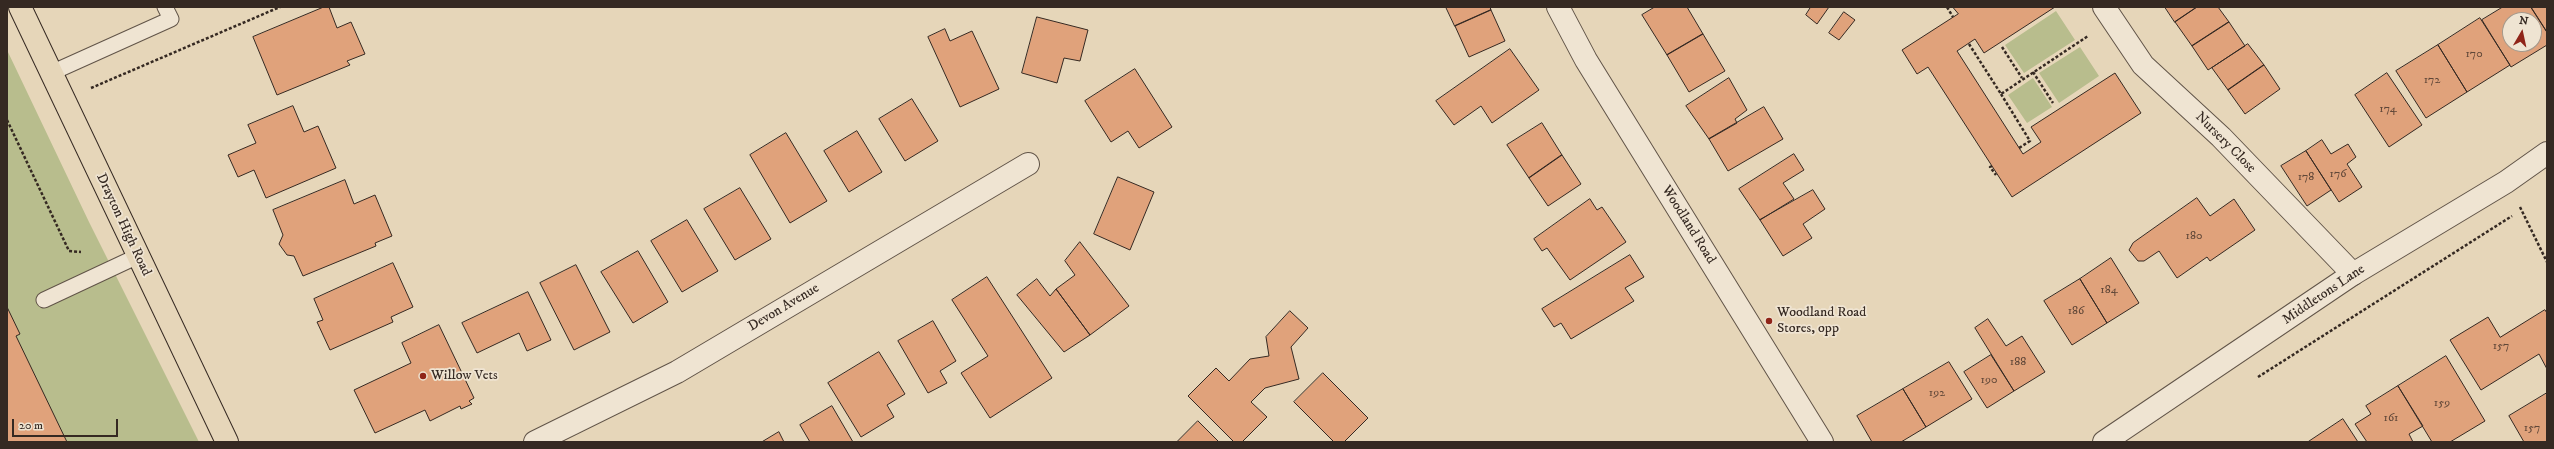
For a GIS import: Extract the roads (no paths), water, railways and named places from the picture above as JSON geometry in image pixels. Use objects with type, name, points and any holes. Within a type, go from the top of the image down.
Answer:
[{"type":"main road","name":"Drayton High Road","points":[[20,7],[227,442]]},
{"type":"street","name":"Woodland Road","points":[[1558,7],[1586,60],[1822,442]]},
{"type":"street","name":"Nursery Close","points":[[2108,14],[2143,65],[2221,137],[2353,274]]},
{"type":"street","name":"Middletons Lane","points":[[2104,442],[2353,274],[2506,182],[2547,153]]},
{"type":"street","name":"Devon Avenue","points":[[535,442],[677,372],[1028,164]]},
{"type":"lane","points":[[51,73],[171,19],[165,7]]},
{"type":"lane","points":[[44,300],[138,256]]},
{"type":"place","name":"Woodland Road Stores, opp","points":[[1769,321]]},
{"type":"place","name":"Willow Vets","points":[[423,376]]}]
